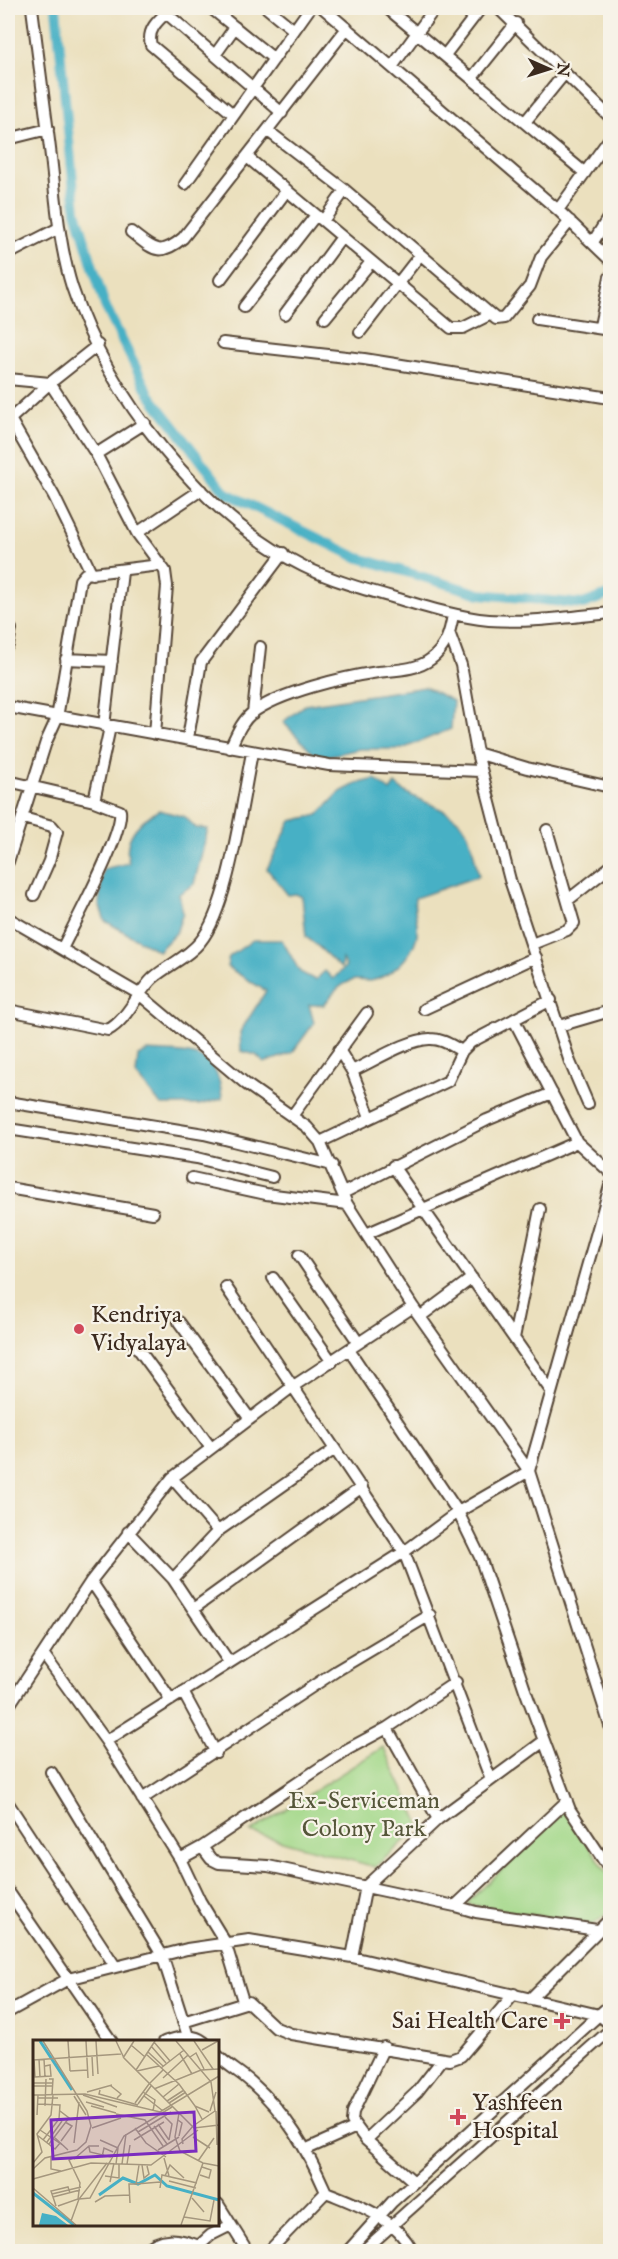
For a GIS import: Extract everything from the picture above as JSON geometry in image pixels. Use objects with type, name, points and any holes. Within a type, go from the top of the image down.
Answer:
[{"type":"street","points":[[32,8],[59,228],[72,286],[98,345],[120,386],[174,465],[241,527],[302,565],[333,579],[453,615],[490,620],[541,620],[610,613]]},
{"type":"street","points":[[211,8],[274,58]]},
{"type":"street","points":[[267,8],[294,30]]},
{"type":"street","points":[[185,184],[310,8]]},
{"type":"street","points":[[323,8],[558,210],[610,260]]},
{"type":"street","points":[[387,8],[585,173]]},
{"type":"street","points":[[392,67],[435,8]]},
{"type":"street","points":[[445,55],[481,8]]},
{"type":"street","points":[[498,8],[516,23],[610,117]]},
{"type":"street","points":[[234,115],[151,45],[148,36],[151,29],[169,10],[215,55],[282,113]]},
{"type":"street","points":[[472,78],[516,23]]},
{"type":"street","points":[[215,55],[235,27]]},
{"type":"street","points":[[131,232],[151,248],[160,251],[171,248],[190,230],[347,28]]},
{"type":"street","points":[[525,122],[565,73]]},
{"type":"street","points":[[8,138],[48,129]]},
{"type":"street","points":[[268,131],[345,190],[489,315],[500,320],[507,315],[530,286],[541,258],[570,221]]},
{"type":"street","points":[[558,210],[610,138]]},
{"type":"street","points":[[248,157],[451,328],[463,328],[489,315]]},
{"type":"street","points":[[220,280],[287,190]]},
{"type":"street","points":[[244,307],[345,190]]},
{"type":"street","points":[[593,242],[610,215]]},
{"type":"street","points":[[8,254],[59,228]]},
{"type":"street","points":[[285,314],[342,237]]},
{"type":"street","points":[[360,332],[420,255]]},
{"type":"street","points":[[325,318],[371,262]]},
{"type":"street","points":[[608,330],[600,326],[610,277]]},
{"type":"street","points":[[537,319],[608,330]]},
{"type":"street","points":[[223,343],[387,363],[610,398]]},
{"type":"street","points":[[92,574],[54,496],[9,420],[50,383],[98,345]]},
{"type":"street","points":[[8,379],[50,383]]},
{"type":"street","points":[[50,383],[96,454],[137,533],[167,577],[155,734]]},
{"type":"street","points":[[96,454],[145,423]]},
{"type":"street","points":[[137,533],[201,490]]},
{"type":"street","points":[[188,738],[201,662],[283,553]]},
{"type":"street","points":[[8,862],[31,786],[57,718],[80,580],[85,574],[122,572],[160,565]]},
{"type":"street","points":[[94,801],[107,726],[122,572]]},
{"type":"street","points":[[453,615],[450,635],[461,665],[481,771],[510,880],[570,1062],[588,1104]]},
{"type":"street","points":[[8,645],[10,629]]},
{"type":"street","points":[[230,748],[241,726],[252,713],[298,691],[350,676],[416,667],[431,659],[450,635]]},
{"type":"street","points":[[252,713],[260,646]]},
{"type":"street","points":[[66,659],[112,661]]},
{"type":"street","points":[[8,707],[57,718],[188,738],[252,753],[329,765],[481,771]]},
{"type":"street","points":[[8,1010],[103,1031],[113,1028],[153,978],[187,956],[212,926],[223,892],[252,753]]},
{"type":"street","points":[[477,753],[527,768],[610,787]]},
{"type":"street","points":[[8,781],[94,801],[120,811],[121,818],[63,948]]},
{"type":"street","points":[[23,818],[52,826],[57,832],[49,861],[34,895]]},
{"type":"street","points":[[532,944],[571,927],[574,918],[547,830]]},
{"type":"street","points":[[568,900],[610,867]]},
{"type":"street","points":[[8,918],[139,994],[246,1084],[307,1127],[320,1142],[332,1165],[347,1204],[366,1234],[413,1307],[529,1471],[610,1726]]},
{"type":"street","points":[[424,1009],[536,957]]},
{"type":"street","points":[[320,1142],[448,1082],[462,1051],[471,1042],[551,1000]]},
{"type":"street","points":[[559,1026],[610,1011]]},
{"type":"street","points":[[292,1116],[367,1013]]},
{"type":"street","points":[[514,1020],[577,1142],[610,1172]]},
{"type":"street","points":[[352,1071],[414,1042],[430,1039],[442,1041],[462,1051]]},
{"type":"street","points":[[339,1050],[352,1071],[370,1117]]},
{"type":"street","points":[[343,1193],[487,1120],[552,1093]]},
{"type":"street","points":[[8,1102],[204,1134],[332,1165]]},
{"type":"street","points":[[8,1129],[197,1158],[272,1177]]},
{"type":"street","points":[[366,1234],[577,1142]]},
{"type":"street","points":[[393,1166],[551,1391]]},
{"type":"street","points":[[192,1178],[266,1194],[347,1204]]},
{"type":"street","points":[[106,1741],[404,1552],[458,1512],[529,1471],[610,1186]]},
{"type":"street","points":[[8,1188],[153,1213]]},
{"type":"street","points":[[514,1338],[540,1209]]},
{"type":"street","points":[[299,1255],[358,1342]]},
{"type":"street","points":[[273,1278],[332,1362]]},
{"type":"street","points":[[421,1316],[472,1278]]},
{"type":"street","points":[[226,1287],[404,1552],[456,1682],[491,1780]]},
{"type":"street","points":[[8,1707],[91,1581],[172,1478],[292,1388],[413,1307]]},
{"type":"street","points":[[179,1322],[250,1419]]},
{"type":"street","points":[[134,1343],[211,1448]]},
{"type":"street","points":[[349,1350],[458,1512],[480,1557],[567,1801],[610,1870]]},
{"type":"street","points":[[173,1579],[218,1531],[335,1449]]},
{"type":"street","points":[[172,1478],[218,1531]]},
{"type":"street","points":[[193,1609],[362,1487]]},
{"type":"street","points":[[128,1532],[173,1579],[229,1662]]},
{"type":"street","points":[[91,1581],[171,1700]]},
{"type":"street","points":[[142,1799],[216,1753],[336,1671],[430,1615]]},
{"type":"street","points":[[44,1655],[106,1741],[180,1859],[200,1901],[225,1942],[243,2001]]},
{"type":"street","points":[[180,1859],[202,1847],[348,1749],[387,1728],[456,1682]]},
{"type":"street","points":[[183,1692],[216,1753]]},
{"type":"street","points":[[387,1728],[438,1819]]},
{"type":"street","points":[[352,1957],[366,1886],[438,1819],[544,1741]]},
{"type":"street","points":[[51,1772],[162,1955],[183,2022],[183,2038],[196,2036],[201,2040]]},
{"type":"street","points":[[455,1906],[567,1801]]},
{"type":"street","points":[[8,1803],[116,1966]]},
{"type":"street","points":[[202,1847],[211,1859],[219,1863],[268,1866],[476,1912],[597,1930]]},
{"type":"street","points":[[8,1891],[111,2040]]},
{"type":"street","points":[[531,1998],[610,1919]]},
{"type":"street","points":[[8,2012],[68,1979],[162,1955],[225,1942],[249,1940],[352,1957],[514,1994],[599,2015],[610,2024]]},
{"type":"street","points":[[183,2022],[243,2001],[254,2004],[276,2028],[291,2034],[384,2047],[442,2060],[461,2055],[514,1994]]},
{"type":"street","points":[[347,2252],[379,2214],[610,2005]]},
{"type":"street","points":[[362,2252],[610,2030]]},
{"type":"street","points":[[384,2047],[353,2112],[354,2128],[414,2182]]},
{"type":"street","points":[[219,2057],[273,2103],[291,2123],[307,2149],[326,2192],[379,2214],[405,2237],[413,2252]]},
{"type":"street","points":[[366,2140],[417,2092],[442,2060]]},
{"type":"street","points":[[307,2149],[354,2128]]},
{"type":"street","points":[[268,2252],[326,2192]]},
{"type":"street","points":[[219,2206],[248,2252]]},
{"type":"street","points":[[144,2252],[153,2243],[163,2239],[185,2240],[196,2249],[231,2225]]},
{"type":"green space","name":"Ex-Serviceman Colony Park","points":[[383,1747],[421,1826],[375,1867],[250,1832]]},
{"type":"green space","points":[[565,1809],[610,1877],[610,1911],[593,1925],[466,1904]]},
{"type":"water","points":[[425,687],[453,701],[451,729],[402,749],[360,749],[318,758],[283,722],[305,705]]},
{"type":"water","points":[[375,779],[390,791],[395,784],[412,796],[452,815],[460,822],[470,841],[479,876],[415,898],[417,933],[413,946],[405,959],[381,978],[371,981],[354,980],[346,983],[335,991],[324,1005],[309,1005],[314,1023],[292,1053],[264,1063],[256,1055],[241,1051],[240,1032],[266,991],[227,967],[229,957],[253,940],[282,940],[300,972],[315,980],[325,971],[333,979],[346,966],[342,959],[341,968],[306,937],[302,897],[296,894],[288,895],[267,869],[291,821],[318,815],[340,792],[356,784]]},
{"type":"water","points":[[159,810],[185,817],[196,828],[208,829],[194,884],[179,894],[183,913],[176,933],[158,951],[105,921],[99,904],[103,869],[129,863],[127,854],[130,838],[145,819]]},
{"type":"water","points":[[148,1051],[189,1054],[208,1062],[215,1070],[220,1082],[222,1099],[199,1105],[161,1105],[136,1075],[138,1056]]},
{"type":"waterway","points":[[56,8],[76,211],[105,306],[149,394],[226,493],[356,557],[480,594],[583,604],[610,594]]},
{"type":"place","name":"Kendriya Vidyalaya","points":[[79,1329]]},
{"type":"place","name":"Sai Health Care","points":[[562,2021]]},
{"type":"place","name":"Yashfeen Hospital","points":[[458,2117]]}]
